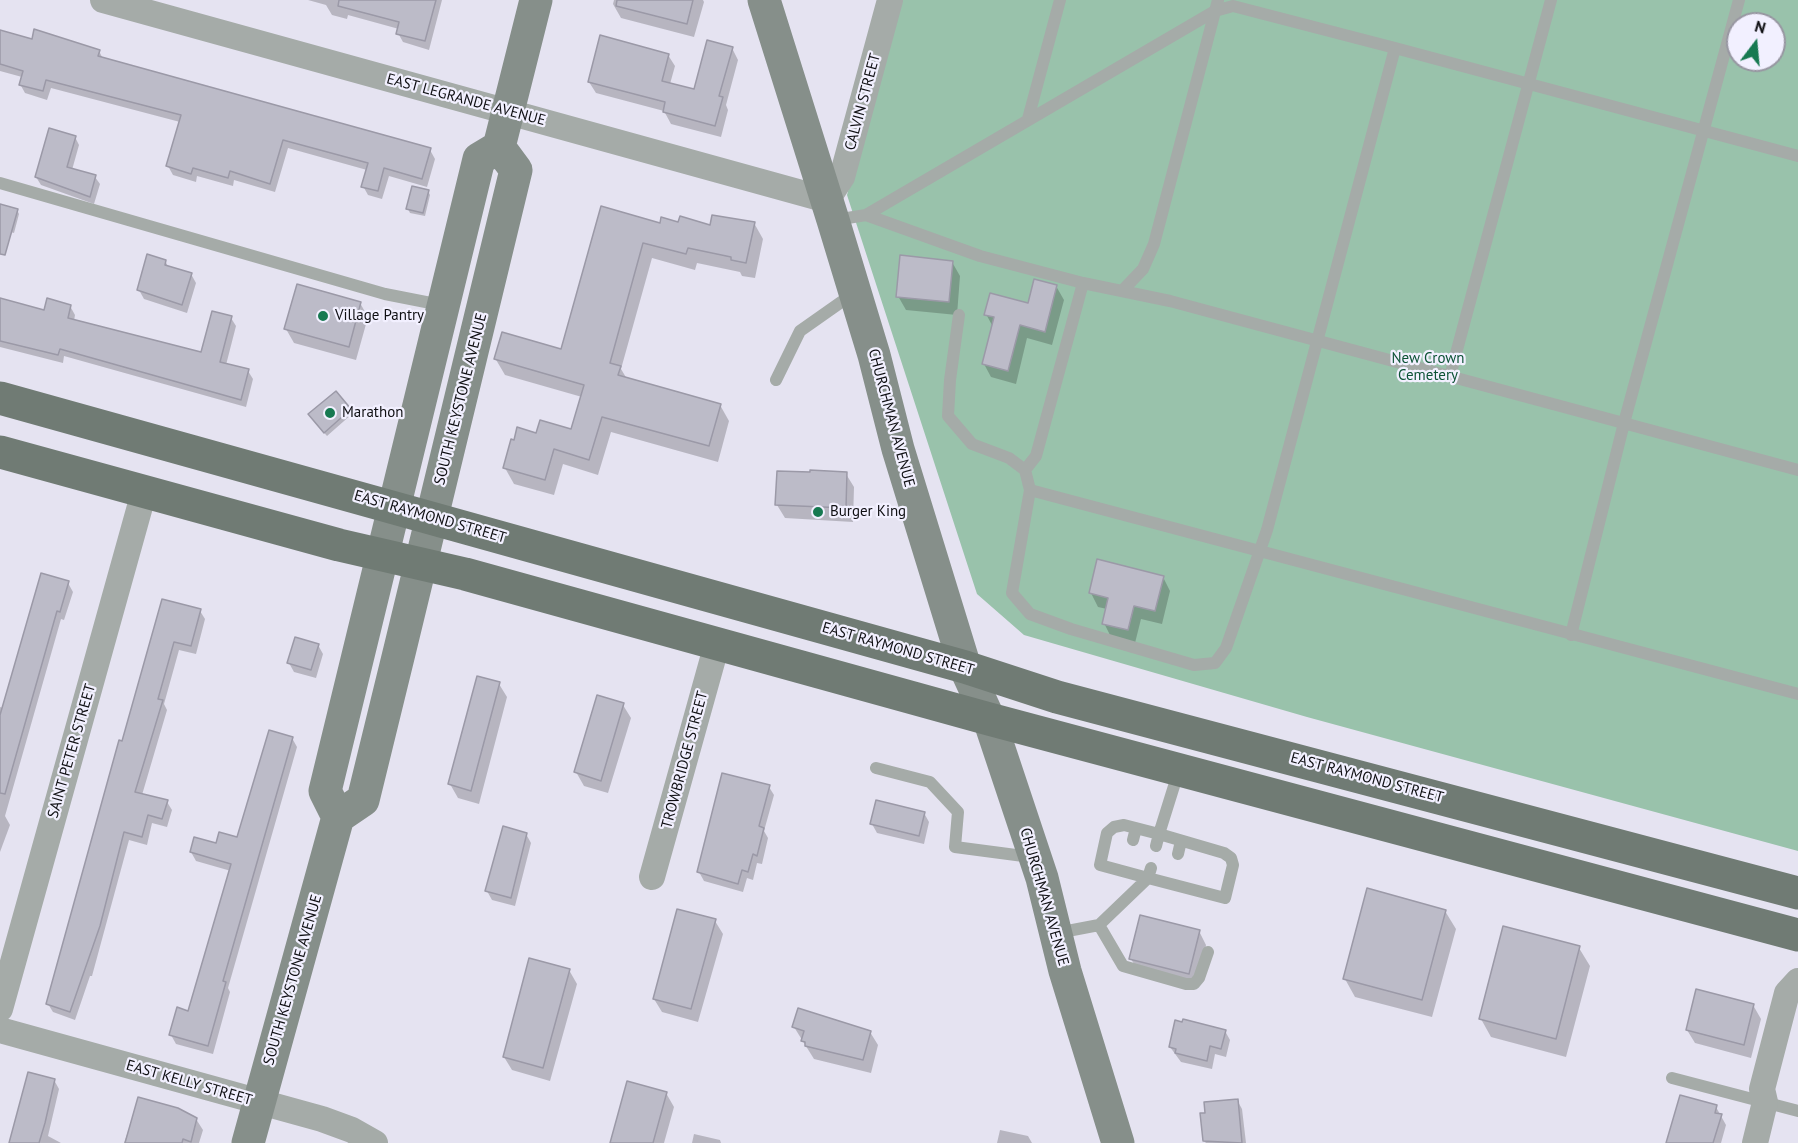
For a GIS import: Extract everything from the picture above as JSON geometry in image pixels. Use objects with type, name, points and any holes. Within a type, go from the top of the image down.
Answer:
[{"type":"main road","points":[[338,817],[325,791],[442,306],[478,159],[499,147],[536,0]]},
{"type":"main road","name":"CHURCHMAN AVENUE","points":[[764,0],[831,210],[897,449],[965,667],[989,719],[1035,857],[1118,1143]]},
{"type":"main road","name":"SOUTH KEYSTONE AVENUE","points":[[248,1143],[338,817],[363,800],[516,170],[499,147]]},
{"type":"main road","name":"EAST RAYMOND STREET","points":[[0,398],[965,667],[1057,697],[1798,893]]},
{"type":"main road","points":[[0,452],[1179,770],[1798,934]]},
{"type":"street","name":"EAST LEGRANDE AVENUE","points":[[104,0],[508,111],[831,210]]},
{"type":"street","name":"CALVIN STREET","points":[[831,210],[891,0]]},
{"type":"street","name":"SAINT PETER STREET","points":[[0,1009],[144,492]]},
{"type":"street","name":"TROWBRIDGE STREET","points":[[652,877],[717,644]]},
{"type":"street","points":[[1755,1143],[1765,1102],[1762,1089],[1787,993],[1796,981]]},
{"type":"street","name":"EAST KELLY STREET","points":[[0,1030],[336,1124],[375,1143]]},
{"type":"lane","points":[[1028,119],[1060,0]]},
{"type":"lane","points":[[1450,376],[1551,0]]},
{"type":"lane","points":[[1571,635],[1624,423],[1739,0]]},
{"type":"lane","points":[[866,215],[1216,6],[1233,6],[1798,156]]},
{"type":"lane","points":[[1122,291],[1143,269],[1154,244],[1216,6]]},
{"type":"lane","points":[[959,315],[950,380],[948,416],[972,444],[1009,458],[1025,470],[1030,490],[1012,593],[1030,614],[1194,665],[1215,663],[1226,648],[1267,530],[1395,48]]},
{"type":"lane","points":[[0,183],[374,291],[442,306]]},
{"type":"lane","points":[[831,210],[866,215],[980,256],[1083,284],[1170,301],[1798,470]]},
{"type":"lane","points":[[1025,470],[1036,456],[1083,284]]},
{"type":"lane","points":[[776,380],[800,331],[855,292]]},
{"type":"lane","points":[[1030,490],[1798,694]]},
{"type":"lane","points":[[876,768],[930,782],[958,812],[955,847],[1035,857]]},
{"type":"lane","points":[[1157,840],[1179,770]]},
{"type":"lane","points":[[1124,825],[1135,834],[1157,840],[1181,841],[1206,854],[1231,858],[1233,865],[1226,902],[1197,886],[1126,867],[1100,865],[1107,833],[1114,826],[1124,825]]},
{"type":"lane","points":[[1178,854],[1181,841]]},
{"type":"lane","points":[[1056,933],[1099,925],[1149,873]]},
{"type":"lane","points":[[1099,925],[1123,966],[1186,984],[1194,984],[1199,978],[1208,952]]},
{"type":"lane","points":[[1672,1078],[1798,1111]]},
{"type":"green space","name":"New Crown Cemetery","points":[[901,0],[1798,0],[1798,851],[1307,717],[1024,635],[977,594],[847,195]]},
{"type":"building","points":[[339,0],[436,0],[425,41],[396,34],[399,22],[338,6]]},
{"type":"building","points":[[617,0],[693,0],[687,24],[616,6]]},
{"type":"building","points":[[34,29],[100,50],[98,56],[431,148],[422,179],[384,168],[378,191],[361,187],[368,163],[283,140],[270,184],[230,171],[228,178],[193,168],[191,174],[166,166],[181,115],[46,80],[43,91],[19,85],[23,71],[0,64],[0,30],[32,39]]},
{"type":"building","points":[[600,35],[669,54],[662,81],[694,89],[707,40],[733,47],[719,96],[723,97],[715,126],[663,112],[665,102],[588,82]]},
{"type":"building","points":[[49,128],[76,136],[67,167],[96,175],[90,197],[35,177]]},
{"type":"building","points":[[412,186],[429,190],[423,213],[406,209]]},
{"type":"building","points":[[0,204],[18,209],[5,255],[0,254]]},
{"type":"building","points":[[601,206],[660,223],[661,217],[678,222],[680,216],[710,225],[712,215],[755,222],[746,263],[731,260],[731,257],[688,248],[686,254],[643,243],[610,363],[621,366],[618,375],[721,404],[709,446],[602,417],[589,460],[554,449],[545,480],[503,468],[511,439],[514,440],[517,427],[536,433],[540,420],[571,429],[584,385],[494,359],[502,332],[561,349]]},
{"type":"building","points":[[147,254],[166,260],[165,265],[192,273],[182,305],[137,290]]},
{"type":"building","points":[[900,255],[953,261],[949,302],[896,297]]},
{"type":"building","points":[[1034,279],[1057,285],[1045,332],[1020,325],[1008,371],[982,364],[994,317],[984,315],[990,293],[1028,303]]},
{"type":"building","name":"Village Pantry","points":[[297,284],[361,302],[349,347],[284,329]]},
{"type":"building","points":[[0,298],[44,310],[47,298],[71,305],[68,318],[201,352],[212,311],[232,316],[220,362],[249,369],[241,400],[60,349],[58,355],[0,341]]},
{"type":"building","points":[[336,391],[351,409],[324,433],[308,414]]},
{"type":"building","points":[[810,470],[847,472],[846,508],[775,505],[777,471],[810,472]]},
{"type":"building","points":[[1097,559],[1164,576],[1155,611],[1134,606],[1128,630],[1102,624],[1108,598],[1089,593]]},
{"type":"building","points":[[41,573],[69,581],[60,612],[57,611],[5,794],[0,793],[0,715]]},
{"type":"building","points":[[162,599],[201,609],[191,646],[174,642],[158,699],[163,700],[135,792],[168,800],[162,819],[148,815],[142,837],[124,832],[100,926],[70,1012],[46,1004],[119,740],[122,741]]},
{"type":"building","points":[[295,637],[319,644],[311,670],[287,663]]},
{"type":"building","points":[[477,676],[500,682],[471,791],[448,784]]},
{"type":"building","points":[[597,695],[624,703],[601,781],[574,772]]},
{"type":"building","points":[[269,730],[293,737],[223,981],[226,982],[208,1046],[169,1035],[177,1007],[188,1011],[231,864],[190,852],[194,837],[216,843],[219,832],[237,837]]},
{"type":"building","points":[[722,773],[770,785],[759,826],[764,828],[757,856],[753,854],[748,872],[742,870],[738,884],[697,872]]},
{"type":"building","points":[[876,800],[925,812],[919,836],[870,824]]},
{"type":"building","points":[[503,826],[527,833],[511,898],[485,891]]},
{"type":"building","points":[[1367,888],[1446,910],[1422,1000],[1343,979]]},
{"type":"building","points":[[677,909],[716,919],[691,1009],[653,999]]},
{"type":"building","points":[[1140,915],[1200,930],[1189,974],[1129,959]]},
{"type":"building","points":[[1503,926],[1580,946],[1556,1039],[1479,1019]]},
{"type":"building","points":[[529,958],[570,969],[543,1068],[503,1057]]},
{"type":"building","points":[[1696,989],[1754,1004],[1744,1045],[1686,1030]]},
{"type":"building","points":[[798,1008],[871,1031],[863,1060],[805,1046],[805,1042],[801,1041],[804,1031],[792,1027]]},
{"type":"building","points":[[1183,1019],[1226,1030],[1221,1049],[1210,1046],[1207,1061],[1175,1053],[1176,1049],[1169,1047],[1175,1020],[1182,1022]]},
{"type":"building","points":[[28,1072],[55,1079],[45,1123],[39,1143],[9,1143]]},
{"type":"building","points":[[627,1081],[667,1092],[653,1143],[610,1143]]},
{"type":"building","points":[[1680,1095],[1717,1105],[1715,1113],[1722,1114],[1713,1143],[1666,1143]]},
{"type":"building","points":[[138,1097],[178,1108],[197,1118],[191,1142],[183,1139],[182,1143],[125,1143]]},
{"type":"building","points":[[1238,1099],[1242,1143],[1203,1141],[1200,1113],[1205,1113],[1204,1102]]},
{"type":"place","name":"Village Pantry","points":[[323,316]]},
{"type":"place","name":"Marathon","points":[[330,413]]},
{"type":"place","name":"Burger King","points":[[818,512]]}]
